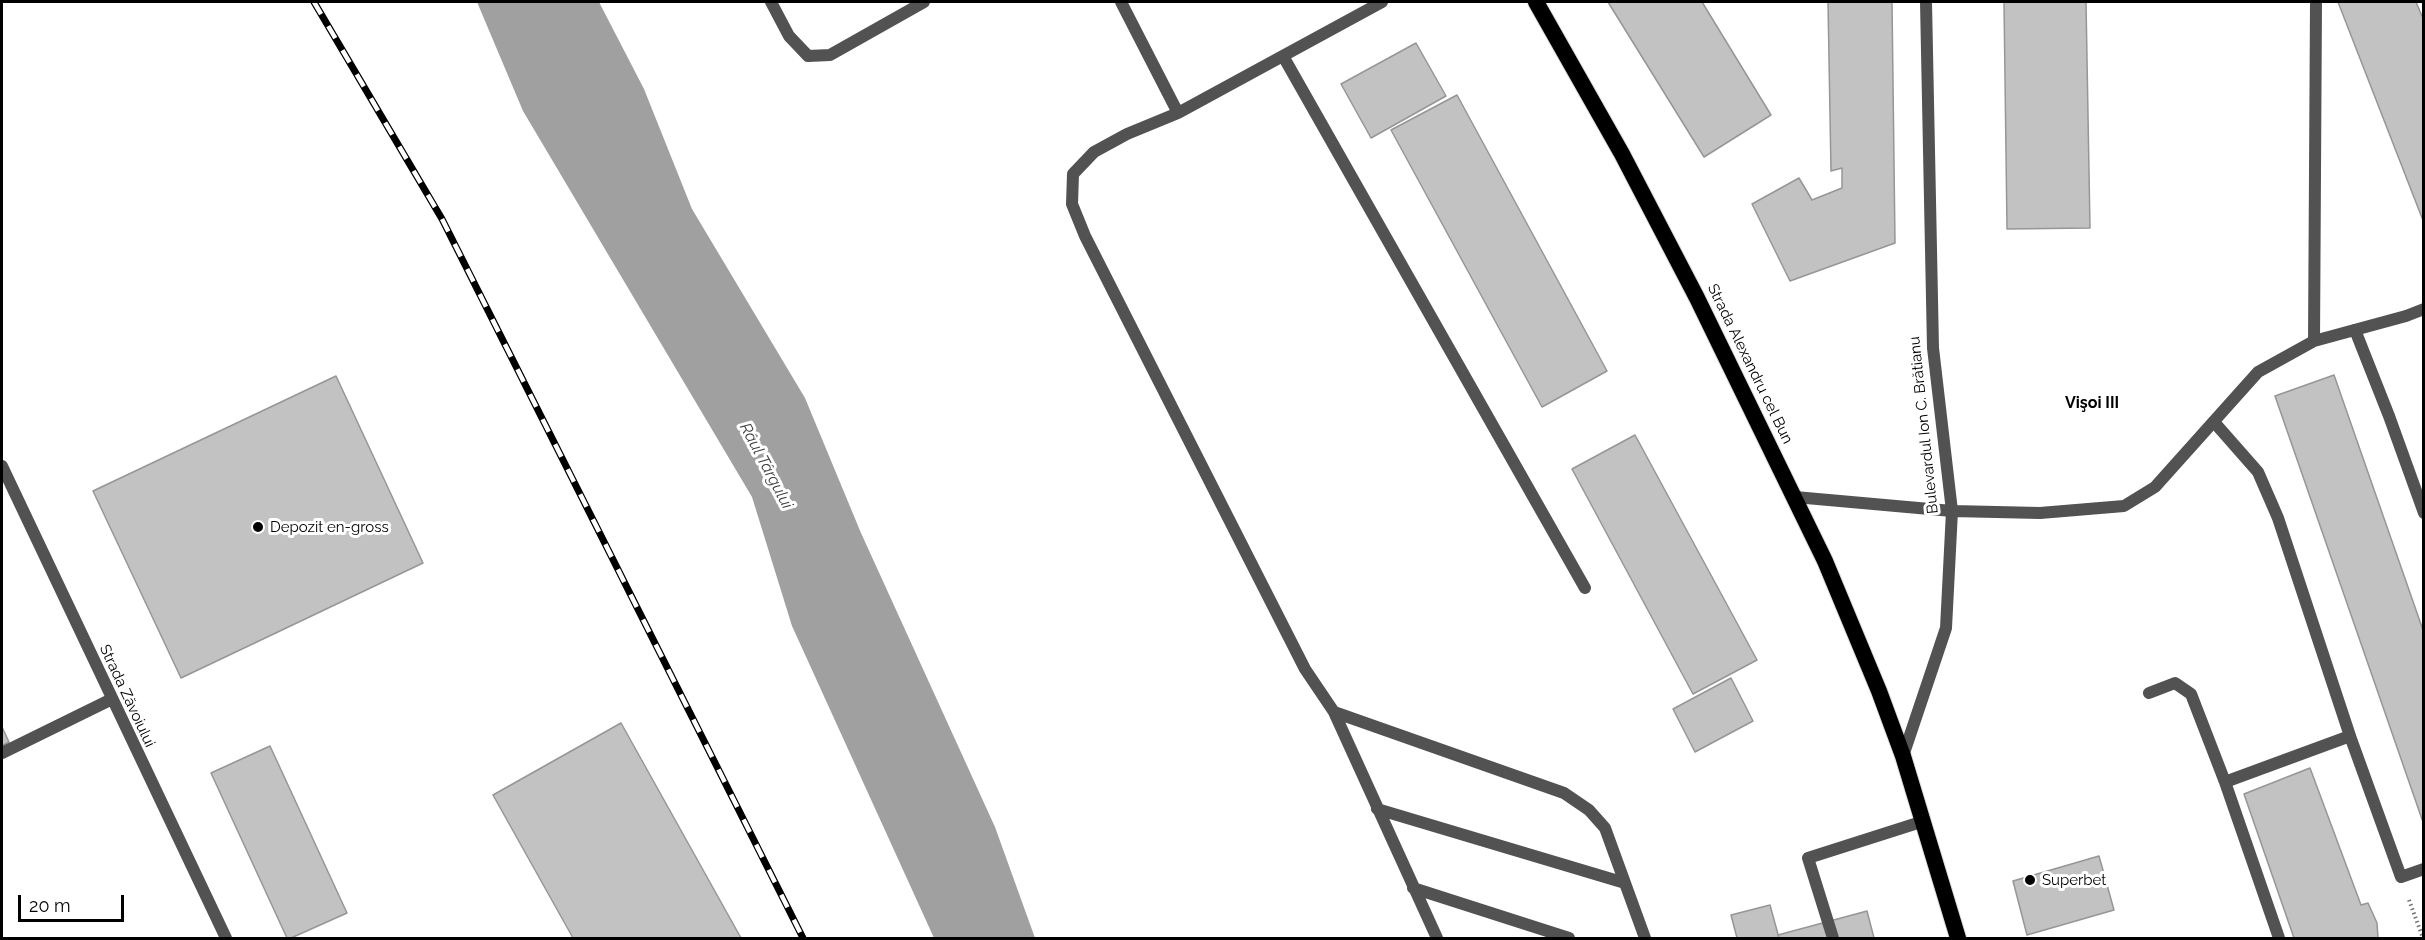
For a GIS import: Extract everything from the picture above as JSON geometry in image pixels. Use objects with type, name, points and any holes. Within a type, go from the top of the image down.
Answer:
[{"type":"highway","name":"Strada Alexandru cel Bun","points":[[1536,2],[1622,154],[1697,298],[1794,497],[1825,561],[1903,756]]},
{"type":"highway","points":[[1903,756],[1958,939]]},
{"type":"street","points":[[771,2],[789,36],[808,56],[830,55],[924,2]]},
{"type":"street","points":[[1121,2],[1178,112]]},
{"type":"street","points":[[1382,2],[1178,112],[1127,134],[1094,152],[1073,174],[1072,204],[1085,236],[1305,669],[1334,712],[1437,939]]},
{"type":"street","name":"Bulevardul Ion C. Brătianu","points":[[1903,756],[1946,628],[1952,511],[1933,348],[1926,2]]},
{"type":"street","points":[[2314,341],[2316,2]]},
{"type":"street","points":[[1283,56],[1584,588]]},
{"type":"street","points":[[1794,497],[1952,511],[2040,513],[2124,506],[2155,487],[2258,372],[2314,341],[2424,309]]},
{"type":"street","points":[[2355,330],[2424,513]]},
{"type":"street","points":[[2214,422],[2258,472],[2278,518],[2350,736],[2401,877],[2424,869]]},
{"type":"street","name":"Strada Zăvoiului","points":[[2,466],[226,939]]},
{"type":"street","points":[[2149,693],[2175,683],[2191,694],[2225,782],[2279,939]]},
{"type":"street","points":[[2,753],[112,699]]},
{"type":"street","points":[[1334,712],[1564,794],[1589,810],[1605,828],[1645,939]]},
{"type":"street","points":[[2225,782],[2350,736]]},
{"type":"street","points":[[1377,809],[1625,883]]},
{"type":"street","points":[[1833,939],[1808,858],[1924,821]]},
{"type":"street","points":[[1413,888],[1569,939]]},
{"type":"path","points":[[2401,877],[2423,939]]},
{"type":"water","name":"Râul Târgului","points":[[477,2],[599,2],[644,89],[692,209],[805,398],[861,533],[995,827],[1035,938],[934,938],[792,626],[752,497],[523,111]]},
{"type":"building","points":[[1608,2],[1702,2],[1771,115],[1704,157]]},
{"type":"building","points":[[1828,2],[1892,2],[1895,243],[1790,281],[1752,204],[1799,178],[1812,200],[1842,188],[1842,168],[1831,171]]},
{"type":"building","points":[[2004,2],[2086,2],[2090,228],[2007,229]]},
{"type":"building","points":[[2338,2],[2416,2],[2424,21],[2424,223]]},
{"type":"building","points":[[1416,43],[1446,96],[1371,138],[1341,84]]},
{"type":"building","points":[[1457,95],[1607,371],[1542,407],[1391,130]]},
{"type":"building","points":[[2334,375],[2424,633],[2424,825],[2275,396]]},
{"type":"building","name":"Depozit en-gross","points":[[336,376],[423,563],[181,678],[93,491]]},
{"type":"building","points":[[1635,435],[1757,660],[1693,694],[1572,469]]},
{"type":"building","points":[[1731,678],[1753,721],[1695,752],[1673,709]]},
{"type":"building","points":[[621,723],[741,938],[573,938],[493,795]]},
{"type":"building","points":[[2,727],[9,742],[2,746]]},
{"type":"building","points":[[270,746],[347,913],[291,938],[287,938],[211,773]]},
{"type":"building","points":[[2310,768],[2361,905],[2368,903],[2377,923],[2378,938],[2294,938],[2244,794]]},
{"type":"building","points":[[2099,856],[2114,910],[2027,935],[2013,881]]},
{"type":"building","points":[[1770,905],[1779,938],[1737,938],[1731,915]]},
{"type":"building","points":[[1867,911],[1874,938],[1779,938],[1778,935]]},
{"type":"railway","points":[[314,2],[442,219],[803,938]]},
{"type":"place","name":"Depozit en-gross","points":[[258,527]]},
{"type":"place","name":"Superbet","points":[[2030,880]]},
{"type":"district","name":"Vişoi III","points":[[2092,403]]}]
